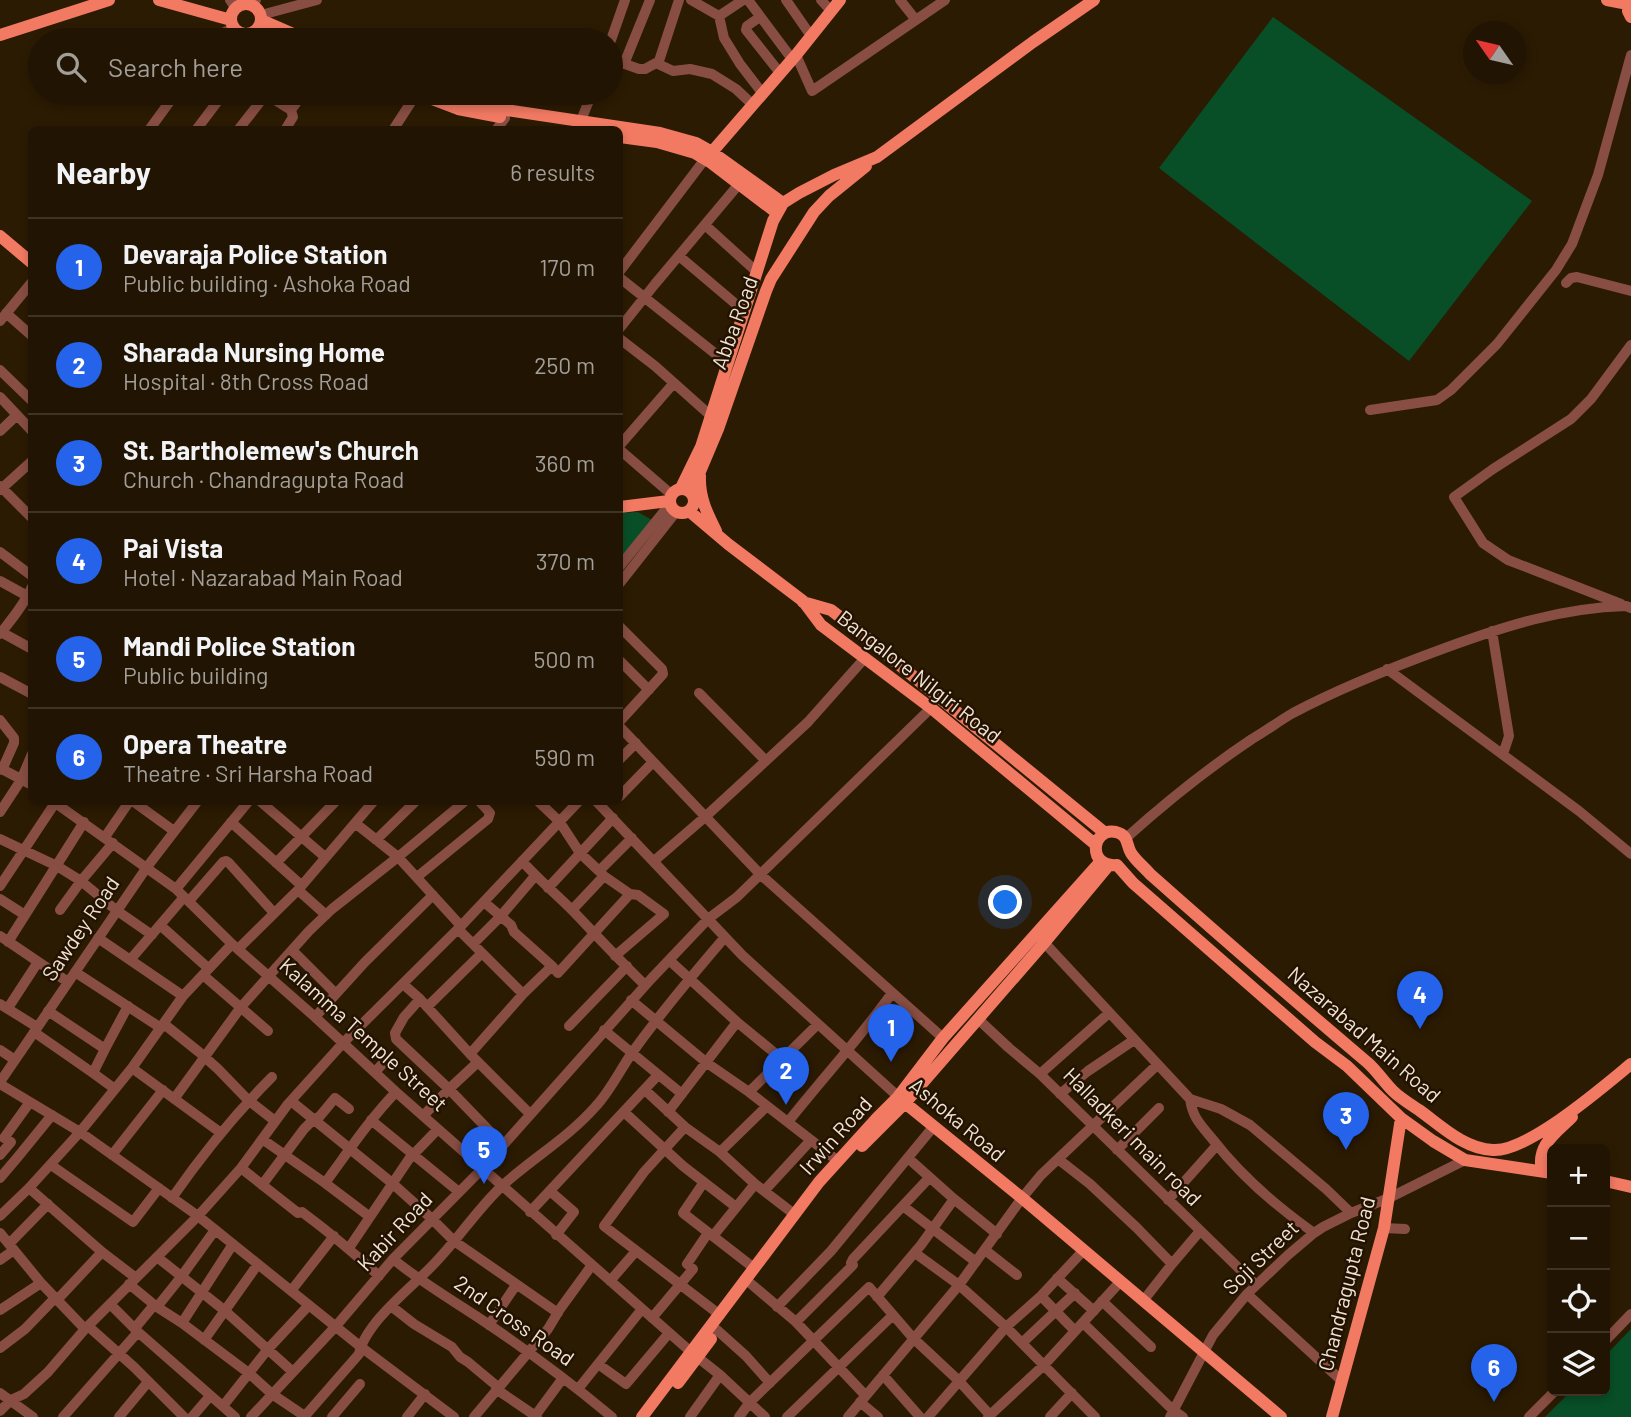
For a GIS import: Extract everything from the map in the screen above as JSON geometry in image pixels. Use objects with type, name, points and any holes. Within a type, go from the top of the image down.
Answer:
[{"type":"main road","points":[[0,27],[83,0]]},
{"type":"main road","points":[[0,35],[109,0]]},
{"type":"main road","points":[[159,0],[233,13],[243,5],[253,2],[261,28]]},
{"type":"main road","points":[[193,0],[233,13]]},
{"type":"main road","points":[[709,155],[763,94],[839,0]]},
{"type":"main road","name":"Abba Road","points":[[678,500],[704,462],[718,429],[765,291],[814,212],[829,196],[877,158],[1094,0]]},
{"type":"main road","points":[[1607,0],[1630,7]]},
{"type":"main road","points":[[448,105],[505,118],[581,126]]},
{"type":"main road","points":[[483,105],[581,126]]},
{"type":"main road","points":[[623,130],[660,133],[696,143],[739,184],[780,208]]},
{"type":"main road","points":[[623,136],[709,155],[780,208]]},
{"type":"main road","name":"Abba Road","points":[[780,208],[799,193],[877,158]]},
{"type":"main road","points":[[623,507],[678,500],[699,452],[765,246],[780,208]]},
{"type":"main road","points":[[0,236],[28,260]]},
{"type":"main road","points":[[765,246],[771,279]]},
{"type":"main road","points":[[704,462],[700,491],[704,507],[719,537]]},
{"type":"main road","name":"Bangalore Nilgiri Road","points":[[678,500],[719,537],[803,601],[821,625],[931,708],[1096,845]]},
{"type":"main road","points":[[803,601],[831,610],[1105,833]]},
{"type":"main road","points":[[1126,838],[1112,831],[1105,833],[1099,838],[1096,853],[1315,1042],[1347,1066],[1401,1118],[1465,1160],[1547,1172],[1540,1154],[1551,1137],[1597,1092]]},
{"type":"main road","name":"Nazarabad Main Road","points":[[1126,838],[1129,851],[1158,882],[1371,1066],[1394,1091],[1460,1139],[1493,1150],[1519,1145],[1597,1092],[1631,1064]]},
{"type":"main road","name":"Irwin Road","points":[[694,1355],[720,1315],[819,1182],[902,1100],[943,1038],[1109,864]]},
{"type":"main road","name":"Irwin Road","points":[[642,1417],[717,1330],[824,1186],[978,1019],[1040,938]]},
{"type":"main road","name":"Ashoka Road","points":[[902,1100],[1281,1417]]},
{"type":"main road","name":"Chandragupta Road","points":[[1332,1417],[1384,1228],[1401,1118]]},
{"type":"main road","points":[[1610,1182],[1631,1187]]},
{"type":"main road","points":[[652,1417],[694,1355]]},
{"type":"street","points":[[261,28],[317,0]]},
{"type":"street","points":[[615,28],[625,0]]},
{"type":"street","points":[[649,0],[624,64],[639,69],[659,64],[673,71],[690,69],[712,74],[736,89],[753,105]]},
{"type":"street","points":[[659,64],[679,0]]},
{"type":"street","points":[[691,0],[719,16],[724,38],[763,94]]},
{"type":"street","points":[[719,16],[728,4],[746,0],[794,57],[812,91],[945,0]]},
{"type":"street","points":[[786,0],[811,36]]},
{"type":"street","points":[[821,0],[831,11]]},
{"type":"street","points":[[900,0],[916,20]]},
{"type":"street","points":[[760,17],[747,26],[746,30],[780,73]]},
{"type":"street","points":[[1370,410],[1437,400],[1451,390],[1497,344],[1556,270],[1572,244],[1598,175],[1631,55]]},
{"type":"street","points":[[152,126],[167,105]]},
{"type":"street","points":[[199,126],[215,105]]},
{"type":"street","points":[[241,126],[257,105]]},
{"type":"street","points":[[284,105],[291,110],[293,117],[288,126]]},
{"type":"street","points":[[291,110],[295,105]]},
{"type":"street","points":[[395,126],[409,105]]},
{"type":"street","points":[[581,126],[588,105]]},
{"type":"street","points":[[499,126],[505,118]]},
{"type":"street","points":[[623,267],[709,155]]},
{"type":"street","points":[[623,324],[739,184]]},
{"type":"street","points":[[705,225],[757,272]]},
{"type":"street","points":[[679,256],[744,311]]},
{"type":"street","points":[[1566,283],[1577,277],[1631,291]]},
{"type":"street","points":[[623,280],[727,363]]},
{"type":"street","points":[[28,287],[3,317],[28,333]]},
{"type":"street","points":[[623,341],[711,416]]},
{"type":"street","points":[[1629,607],[1508,560],[1483,543],[1454,497],[1571,419],[1591,399],[1631,345]]},
{"type":"street","points":[[0,370],[28,397]]},
{"type":"street","points":[[623,443],[673,384]]},
{"type":"street","points":[[0,397],[28,427]]},
{"type":"street","points":[[0,430],[17,415]]},
{"type":"street","points":[[623,450],[678,500]]},
{"type":"street","points":[[28,464],[1,488],[28,514]]},
{"type":"street","points":[[623,563],[678,500]]},
{"type":"street","points":[[623,579],[678,500]]},
{"type":"street","points":[[0,552],[28,573]]},
{"type":"street","points":[[0,581],[28,593]]},
{"type":"street","points":[[28,597],[0,633],[28,647]]},
{"type":"street","points":[[1126,838],[1202,774],[1291,714],[1369,676],[1492,631],[1542,617],[1594,607],[1629,607]]},
{"type":"street","points":[[623,630],[662,669],[663,674],[623,717]]},
{"type":"street","points":[[1492,631],[1509,736],[1503,754]]},
{"type":"street","points":[[654,861],[808,722],[864,659]]},
{"type":"street","points":[[623,664],[649,690]]},
{"type":"street","points":[[1387,670],[1579,811],[1631,854]]},
{"type":"street","points":[[0,677],[28,692]]},
{"type":"street","points":[[699,693],[766,761]]},
{"type":"street","name":"Kabir Road","points":[[253,1416],[393,1259],[482,1169],[631,1000],[708,919],[761,875],[931,708]]},
{"type":"street","points":[[0,720],[14,738],[1,769],[28,783]]},
{"type":"street","points":[[623,724],[653,762],[761,875],[943,1038]]},
{"type":"street","points":[[623,756],[636,743]]},
{"type":"street","points":[[623,793],[653,762]]},
{"type":"street","points":[[0,812],[21,780],[28,763]]},
{"type":"street","points":[[0,886],[52,805]]},
{"type":"street","name":"Kalamma Temple Street","points":[[58,805],[147,867],[183,896],[235,947],[530,1212],[765,1417]]},
{"type":"street","points":[[60,910],[130,805]]},
{"type":"street","points":[[136,805],[174,831]]},
{"type":"street","name":"Sawdey Road","points":[[0,1083],[116,910],[195,805]]},
{"type":"street","points":[[130,960],[183,896],[231,822],[245,805]]},
{"type":"street","points":[[264,805],[325,857]]},
{"type":"street","points":[[276,863],[331,805]]},
{"type":"street","points":[[358,805],[365,811]]},
{"type":"street","points":[[0,1216],[80,1132],[132,1068],[183,996],[300,888],[370,805]]},
{"type":"street","points":[[376,840],[412,805]]},
{"type":"street","points":[[174,1099],[241,1007],[309,930],[460,805]]},
{"type":"street","points":[[416,877],[488,819],[489,813],[482,805]]},
{"type":"street","points":[[542,805],[559,821],[580,853],[602,874],[664,914],[615,956]]},
{"type":"street","points":[[0,1410],[11,1400],[24,1394],[48,1371],[86,1327],[198,1216],[241,1168],[290,1101],[343,1043],[460,927],[575,805]]},
{"type":"street","points":[[548,888],[580,853],[607,808]]},
{"type":"street","name":"Ashoka Road","points":[[607,808],[725,937],[902,1100]]},
{"type":"street","points":[[68,982],[4,939],[25,915],[84,822]]},
{"type":"street","points":[[231,822],[276,863],[326,915]]},
{"type":"street","points":[[355,823],[398,857],[473,944],[523,994]]},
{"type":"street","points":[[572,910],[632,838]]},
{"type":"street","points":[[0,839],[57,866],[81,881],[152,935]]},
{"type":"street","points":[[183,896],[226,861],[274,913]]},
{"type":"street","points":[[522,862],[645,985]]},
{"type":"street","points":[[473,944],[536,876]]},
{"type":"street","points":[[484,902],[558,973],[630,894]]},
{"type":"street","points":[[315,1017],[365,962],[433,895]]},
{"type":"street","points":[[0,899],[25,915]]},
{"type":"street","points":[[160,925],[268,1031]]},
{"type":"street","points":[[29,1188],[133,1281],[155,1306],[182,1323],[305,1417],[359,1354],[379,1319],[419,1279],[485,1204],[503,1185],[572,1130],[598,1105],[655,1021],[725,937]]},
{"type":"street","points":[[98,938],[183,996]]},
{"type":"street","points":[[1040,938],[1190,1099],[1221,1109],[1251,1125],[1351,1213]]},
{"type":"street","points":[[292,950],[336,994]]},
{"type":"street","points":[[482,953],[404,1017],[394,1033],[503,1145]]},
{"type":"street","points":[[669,960],[782,1059]]},
{"type":"street","points":[[38,962],[4,1006],[115,1089]]},
{"type":"street","points":[[423,1116],[449,1089],[523,994],[552,966]]},
{"type":"street","points":[[569,1026],[627,966]]},
{"type":"street","points":[[75,972],[184,1040],[248,1100],[275,1121]]},
{"type":"street","points":[[402,984],[424,1003],[530,1114]]},
{"type":"street","points":[[788,1122],[848,1052],[892,993]]},
{"type":"street","points":[[631,1000],[707,1063],[838,1161]]},
{"type":"street","points":[[93,1073],[128,1006]]},
{"type":"street","points":[[48,1011],[105,1049]]},
{"type":"street","points":[[1040,1074],[1109,1013]]},
{"type":"street","name":"Halladkeri main road","points":[[978,1019],[1040,1074],[1256,1286]]},
{"type":"street","points":[[668,1112],[737,1022]]},
{"type":"street","points":[[749,1092],[817,1024]]},
{"type":"street","points":[[604,1030],[682,1094]]},
{"type":"street","points":[[1060,1094],[1134,1040]]},
{"type":"street","points":[[0,1050],[15,1060]]},
{"type":"street","points":[[374,1072],[387,1059]]},
{"type":"street","points":[[848,1417],[959,1285],[1021,1198],[1041,1175],[1157,1065]]},
{"type":"street","points":[[132,1068],[221,1133]]},
{"type":"street","points":[[530,1212],[658,1075]]},
{"type":"street","points":[[172,1198],[248,1100],[271,1077]]},
{"type":"street","points":[[0,1083],[80,1132],[198,1216],[361,1347],[454,1417]]},
{"type":"street","points":[[112,1155],[163,1090]]},
{"type":"street","points":[[645,1090],[685,1127],[720,1152],[794,1214]]},
{"type":"street","points":[[325,1183],[396,1091]]},
{"type":"street","points":[[262,1185],[304,1129],[320,1116],[335,1098],[349,1109]]},
{"type":"street","points":[[1190,1099],[1192,1113],[1245,1177],[1282,1210],[1314,1233]]},
{"type":"street","points":[[290,1101],[392,1184],[454,1241],[558,1312]]},
{"type":"street","points":[[0,1155],[11,1142],[4,1138],[30,1102]]},
{"type":"street","points":[[720,1152],[767,1106]]},
{"type":"street","points":[[1117,1150],[1158,1108]]},
{"type":"street","points":[[624,1112],[736,1208]]},
{"type":"street","points":[[0,1178],[52,1115]]},
{"type":"street","points":[[371,1120],[459,1192]]},
{"type":"street","points":[[777,1307],[831,1251],[934,1126]]},
{"type":"street","points":[[685,1127],[644,1172],[604,1226],[720,1315]]},
{"type":"street","points":[[349,1248],[414,1154],[438,1129]]},
{"type":"street","points":[[262,1139],[370,1217]]},
{"type":"street","points":[[652,1318],[693,1269],[687,1264],[710,1235],[810,1140]]},
{"type":"street","points":[[1168,1200],[1217,1145]]},
{"type":"street","points":[[908,1158],[997,1234]]},
{"type":"street","points":[[1058,1159],[1090,1184],[1172,1264]]},
{"type":"street","name":"Soji Street","points":[[1175,1415],[1213,1335],[1247,1294],[1288,1255],[1314,1233],[1351,1213],[1389,1198],[1465,1160]]},
{"type":"street","points":[[51,1165],[133,1222],[159,1188]]},
{"type":"street","points":[[241,1168],[298,1213],[302,1212],[334,1236],[379,1276]]},
{"type":"street","points":[[796,1322],[853,1265],[853,1259],[929,1178]]},
{"type":"street","points":[[704,1182],[682,1213],[754,1268]]},
{"type":"street","points":[[550,1191],[575,1212],[556,1235]]},
{"type":"street","points":[[877,1297],[915,1253],[954,1199]]},
{"type":"street","points":[[0,1259],[48,1204]]},
{"type":"street","points":[[903,1206],[976,1262]]},
{"type":"street","points":[[1384,1228],[1405,1229]]},
{"type":"street","points":[[63,1417],[120,1354],[155,1306],[181,1278],[215,1230]]},
{"type":"street","points":[[1143,1301],[1200,1231]]},
{"type":"street","points":[[0,1233],[56,1299],[120,1354],[184,1417]]},
{"type":"street","points":[[291,1291],[334,1236]]},
{"type":"street","points":[[182,1323],[233,1244]]},
{"type":"street","points":[[985,1250],[1017,1275]]},
{"type":"street","points":[[610,1281],[636,1251]]},
{"type":"street","points":[[928,1417],[1006,1327],[1041,1296],[1083,1251]]},
{"type":"street","points":[[0,1348],[25,1329],[102,1252]]},
{"type":"street","points":[[915,1253],[959,1285],[1006,1327],[1095,1417]]},
{"type":"street","points":[[157,1257],[224,1310],[293,1372]]},
{"type":"street","name":"2nd Cross Road","points":[[393,1259],[528,1352],[612,1417]]},
{"type":"street","points":[[204,1340],[258,1264]]},
{"type":"street","points":[[474,1417],[548,1329],[592,1265]]},
{"type":"street","points":[[1057,1278],[1094,1311]]},
{"type":"street","points":[[739,1417],[770,1382],[869,1287],[913,1338],[959,1381],[989,1416],[1044,1365],[1120,1282]]},
{"type":"street","points":[[0,1310],[41,1283]]},
{"type":"street","points":[[750,1283],[814,1340],[878,1417]]},
{"type":"street","points":[[489,1325],[516,1285]]},
{"type":"street","points":[[1023,1343],[1074,1293]]},
{"type":"street","points":[[1247,1294],[1342,1381]]},
{"type":"street","points":[[1041,1296],[1175,1415]]},
{"type":"street","points":[[1102,1301],[1152,1347]]},
{"type":"street","points":[[110,1304],[235,1417]]},
{"type":"street","points":[[223,1406],[268,1349],[309,1305]]},
{"type":"street","points":[[391,1306],[414,1324],[452,1347],[497,1388],[536,1416],[563,1378]]},
{"type":"street","points":[[578,1389],[642,1309]]},
{"type":"street","points":[[1610,1335],[1631,1314]]},
{"type":"street","points":[[787,1417],[893,1315]]},
{"type":"street","points":[[717,1330],[747,1356],[770,1382]]},
{"type":"street","points":[[598,1364],[626,1384],[669,1333]]},
{"type":"street","points":[[690,1417],[720,1375]]},
{"type":"street","points":[[883,1375],[920,1417]]},
{"type":"street","points":[[120,1417],[148,1381]]},
{"type":"street","points":[[332,1417],[360,1384]]},
{"type":"street","points":[[0,1393],[11,1400],[19,1413],[33,1417]]},
{"type":"street","points":[[1050,1417],[1072,1393]]},
{"type":"street","points":[[407,1417],[425,1394]]},
{"type":"street","points":[[192,1417],[210,1396]]},
{"type":"street","points":[[1528,1417],[1550,1396]]},
{"type":"green space","points":[[1273,17],[1532,201],[1409,361],[1159,168]]},
{"type":"green space","points":[[638,512],[652,520],[623,557],[623,513]]},
{"type":"green space","points":[[1631,1329],[1631,1417],[1545,1417],[1566,1396],[1610,1396],[1610,1351]]},
{"type":"place","name":"Pai Vista","points":[[1420,1029]]},
{"type":"place","name":"Devaraja Police Station","points":[[891,1062]]},
{"type":"place","name":"Sharada Nursing Home","points":[[786,1105]]},
{"type":"place","name":"St. Bartholemew's Church","points":[[1346,1150]]},
{"type":"place","name":"Mandi Police Station","points":[[484,1184]]},
{"type":"place","name":"Opera Theatre","points":[[1494,1402]]}]
